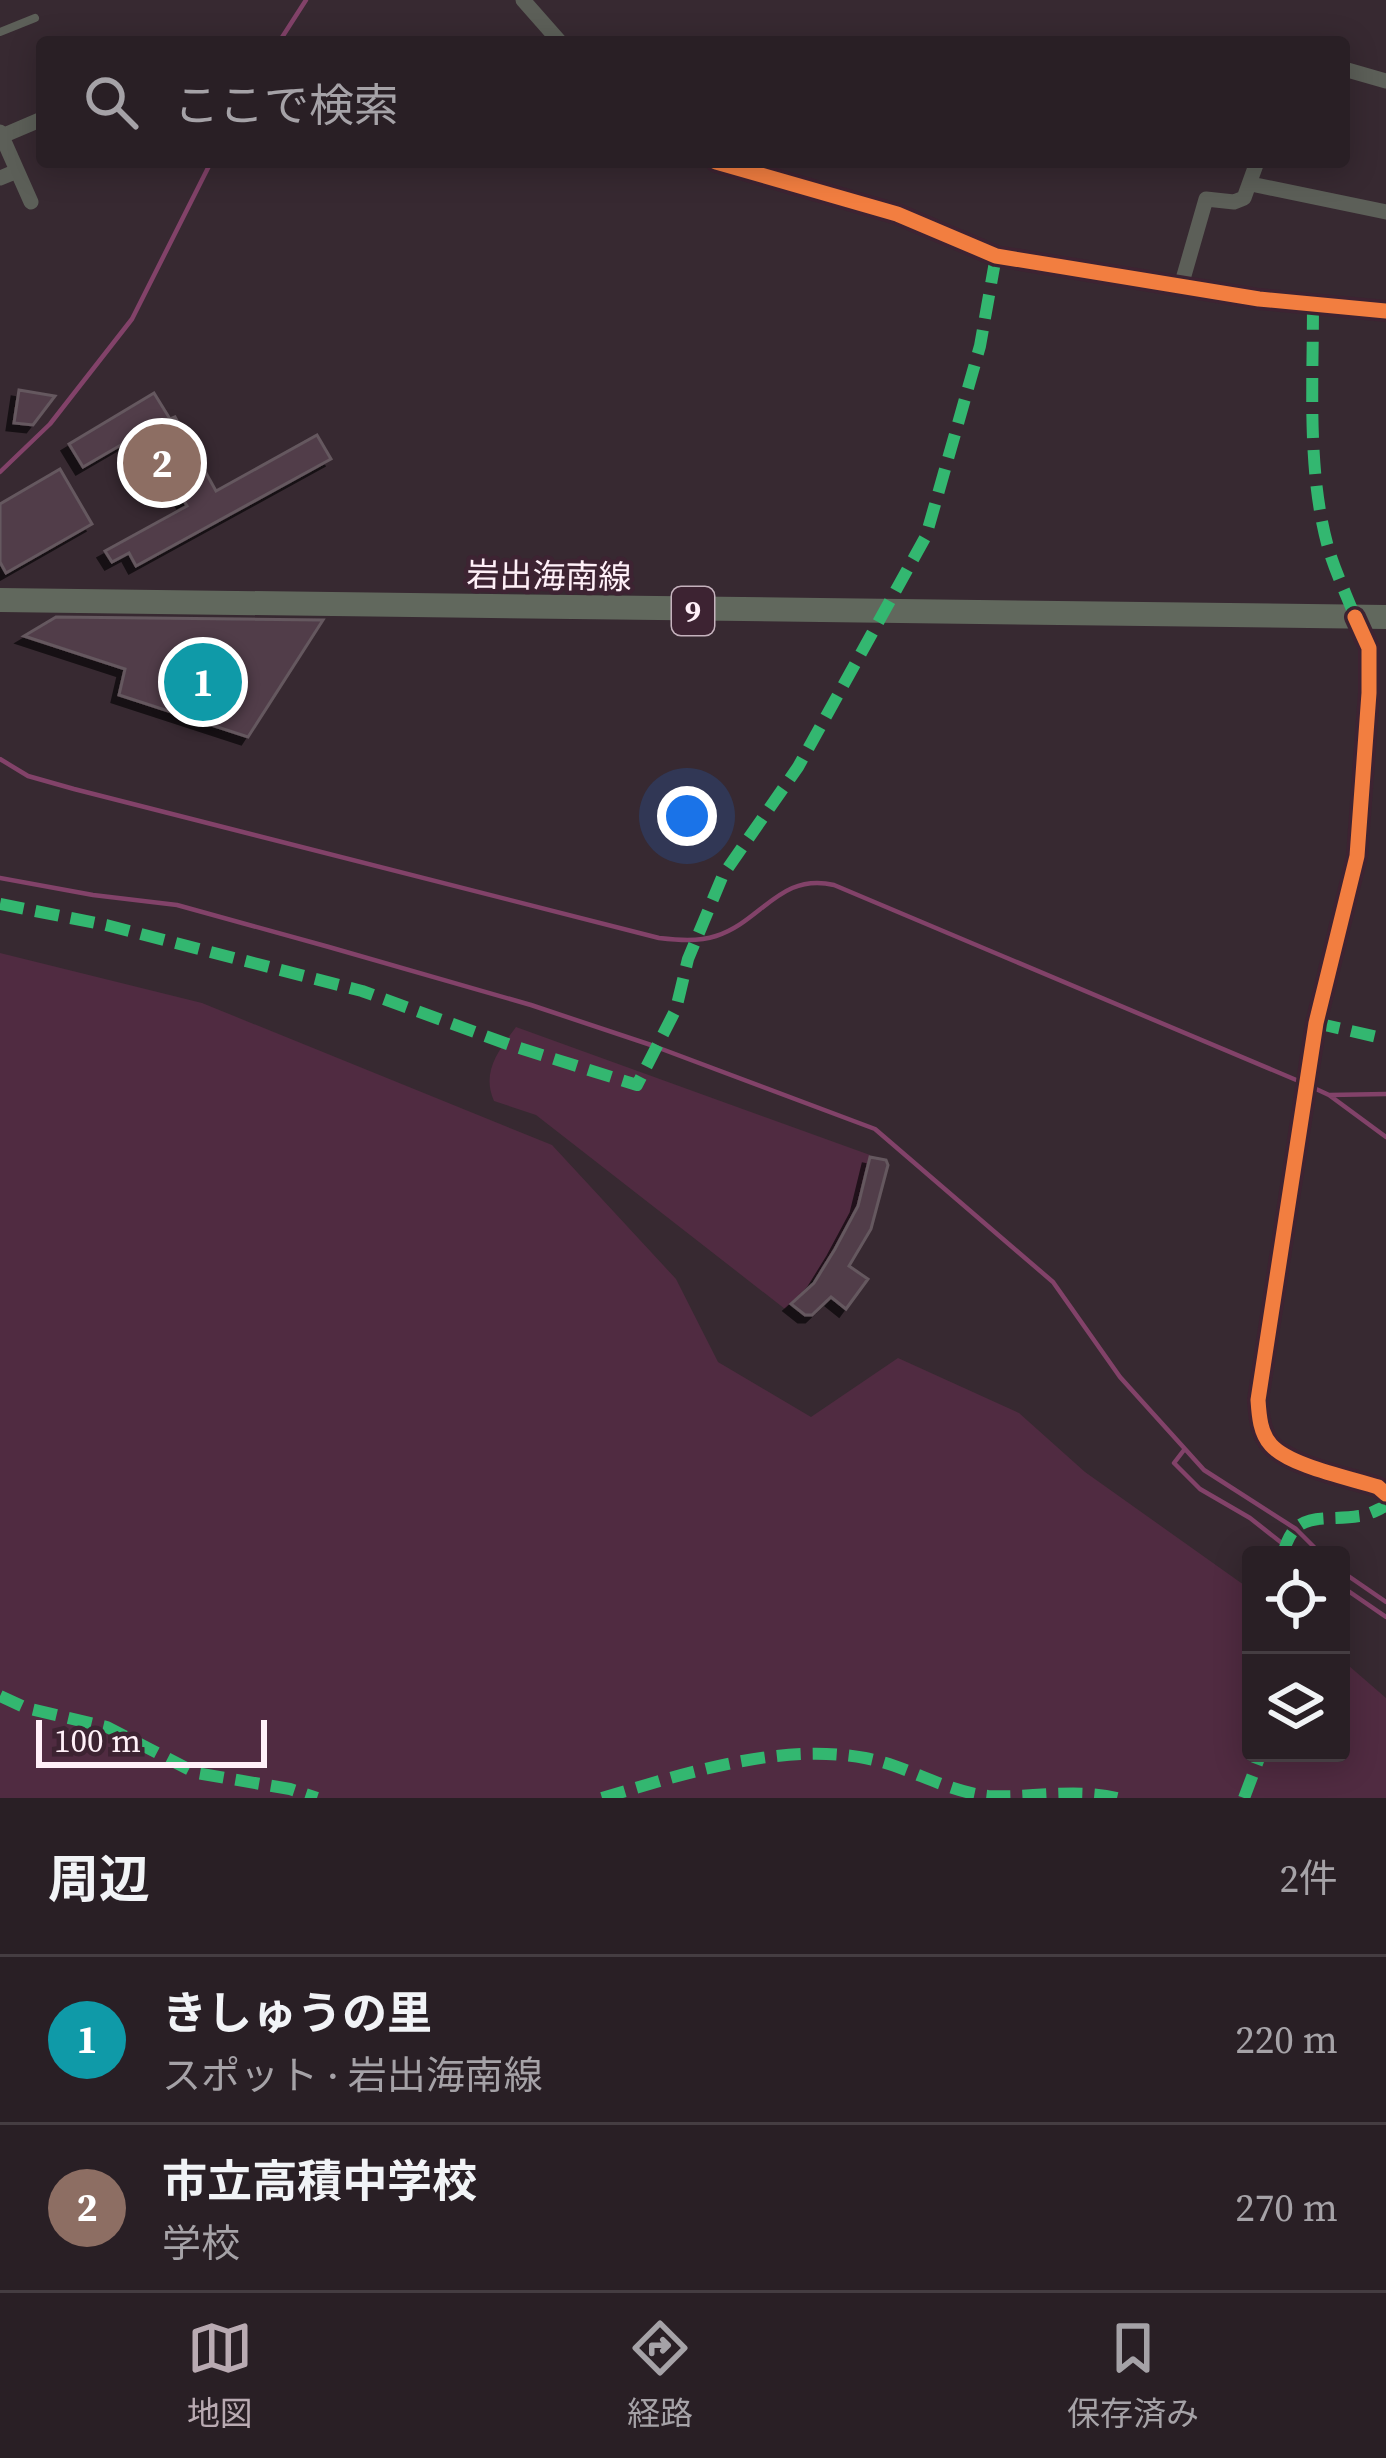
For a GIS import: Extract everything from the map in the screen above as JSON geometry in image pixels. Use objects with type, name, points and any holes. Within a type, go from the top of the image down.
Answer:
[{"type":"main road","name":"岩出海南線","points":[[0,600],[1386,617]]},
{"type":"street","points":[[523,0],[555,36]]},
{"type":"street","points":[[1350,71],[1386,81]]},
{"type":"street","points":[[31,202],[1,134],[36,120]]},
{"type":"street","points":[[737,168],[897,214],[996,256],[1313,306],[1386,310]]},
{"type":"street","points":[[1181,286],[1206,199],[1234,202],[1244,198],[1255,168]]},
{"type":"street","points":[[0,178],[17,171]]},
{"type":"street","points":[[1251,184],[1386,212]]},
{"type":"street","points":[[1355,617],[1369,648],[1358,856],[1316,1023],[1258,1400],[1267,1442],[1284,1455],[1378,1487],[1386,1494]]},
{"type":"lane","points":[[0,32],[35,18]]},
{"type":"shaded area","points":[[0,953],[202,1003],[552,1145],[676,1279],[718,1362],[811,1417],[898,1358],[1019,1413],[1085,1472],[1242,1584],[1242,1762],[1350,1762],[1350,1667],[1386,1698],[1386,1798],[0,1798]]},
{"type":"shaded area","points":[[516,1027],[870,1155],[851,1219],[816,1276],[785,1309],[536,1115],[494,1101],[491,1071]]},
{"type":"building","points":[[19,390],[55,396],[33,425],[14,423]]},
{"type":"building","points":[[154,393],[170,419],[175,417],[216,491],[317,435],[331,459],[136,566],[129,553],[112,562],[105,551],[187,506],[145,431],[83,467],[69,444]]},
{"type":"building","points":[[60,469],[92,524],[6,573],[0,562],[0,504]]},
{"type":"building","points":[[56,617],[323,620],[248,737],[119,695],[125,669],[24,636]]},
{"type":"building","points":[[870,1157],[886,1160],[888,1165],[871,1229],[849,1266],[868,1279],[846,1309],[831,1297],[812,1315],[805,1315],[791,1304],[814,1283],[835,1249],[858,1206]]},
{"type":"waterway","points":[[283,36],[306,0]]},
{"type":"waterway","points":[[0,472],[50,424],[132,319],[208,168]]},
{"type":"waterway","points":[[0,759],[28,776],[74,789],[659,938],[716,936],[785,892],[815,883],[834,885],[1301,1082],[1329,1095],[1386,1137]]},
{"type":"waterway","points":[[0,878],[177,905],[329,947],[531,1005],[875,1129],[1053,1282],[1120,1377],[1204,1470],[1296,1529],[1313,1546]]},
{"type":"waterway","points":[[1329,1095],[1386,1094]]},
{"type":"waterway","points":[[1184,1450],[1174,1463],[1200,1489],[1286,1546]]},
{"type":"waterway","points":[[1350,1577],[1386,1602]]},
{"type":"waterway","points":[[1350,1592],[1386,1617]]},
{"type":"marked path","points":[[0,904],[106,925],[362,991],[637,1085],[676,1009],[688,959],[723,875],[798,767],[926,536],[980,346],[996,256]]},
{"type":"marked path","points":[[1313,306],[1313,428],[1321,518],[1355,617]]},
{"type":"marked path","points":[[1316,1023],[1386,1039]]},
{"type":"marked path","points":[[1286,1546],[1294,1530],[1311,1520],[1362,1515],[1386,1506]]},
{"type":"marked path","points":[[0,1696],[26,1708],[107,1727],[196,1773],[317,1798]]},
{"type":"marked path","points":[[602,1798],[732,1763],[799,1754],[865,1758],[988,1796],[1117,1798]]},
{"type":"marked path","points":[[1244,1798],[1258,1762]]},
{"type":"cycle path","points":[[737,168],[897,214],[996,256],[1259,299],[1386,311]]},
{"type":"cycle path","points":[[1355,617],[1369,648],[1357,856],[1316,1023],[1258,1400],[1264,1435],[1280,1452],[1386,1494]]},
{"type":"place","name":"市立高積中学校","points":[[162,463]]},
{"type":"place","name":"きしゅうの里","points":[[203,682]]}]
